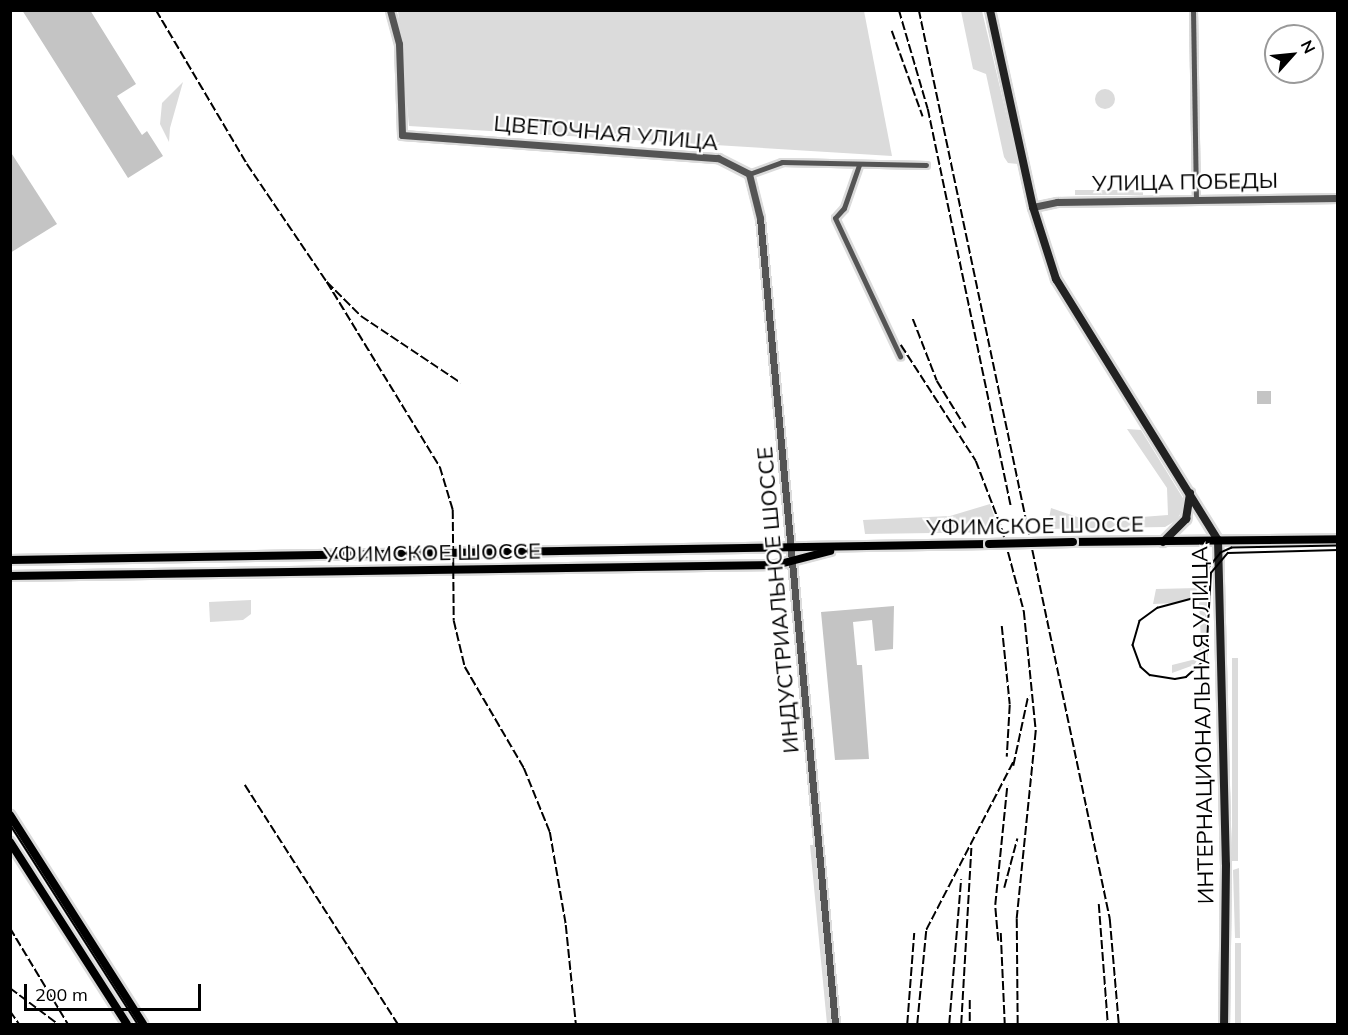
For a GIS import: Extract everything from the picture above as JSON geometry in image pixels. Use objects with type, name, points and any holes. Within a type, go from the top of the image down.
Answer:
[{"type":"main road","name":"ИНТЕРНАЦИОНАЛЬНАЯ УЛИЦА","points":[[990,10],[1033,207],[1056,279],[1190,491],[1218,540],[1226,866],[1224,1024]]},
{"type":"main road","points":[[1162,542],[1186,519],[1190,491]]},
{"type":"main road","name":"УФИМСКОЕ ШОССЕ","points":[[10,560],[1338,539]]},
{"type":"main road","name":"УФИМСКОЕ ШОССЕ","points":[[10,576],[764,566],[852,546]]},
{"type":"main road","points":[[10,815],[143,1024]]},
{"type":"main road","points":[[10,842],[127,1024]]},
{"type":"street","name":"ЦВЕТОЧНАЯ УЛИЦА","points":[[390,10],[399,44],[402,135],[718,158],[750,174]]},
{"type":"street","points":[[1193,10],[1196,198]]},
{"type":"street","points":[[750,174],[782,162],[926,165]]},
{"type":"street","points":[[859,165],[844,208],[835,218],[900,356]]},
{"type":"street","name":"ИНДУСТРИАЛЬНОЕ ШОССЕ","points":[[750,174],[760,218],[835,1024]]},
{"type":"street","name":"УЛИЦА ПОБЕДЫ","points":[[1033,207],[1057,202],[1196,198],[1338,198]]},
{"type":"shaded area","points":[[398,11],[864,11],[892,156],[409,126]]},
{"type":"shaded area","points":[[961,11],[982,11],[1018,164],[1008,163],[1004,157],[986,74],[973,69]]},
{"type":"shaded area","points":[[183,82],[170,128],[169,142],[160,124],[162,103]]},
{"type":"shaded area","points":[[1101,89],[1109,89],[1115,95],[1115,103],[1109,109],[1101,109],[1095,103],[1095,95]]},
{"type":"shaded area","points":[[1075,190],[1143,190],[1143,195],[1075,195]]},
{"type":"shaded area","points":[[1127,429],[1141,430],[1186,503],[1177,520],[1165,527],[1041,529],[1048,524],[1051,508],[1089,521],[1168,515],[1167,488]]},
{"type":"shaded area","points":[[990,504],[1000,532],[865,534],[863,520],[950,516]]},
{"type":"shaded area","points":[[1198,588],[1194,597],[1177,603],[1153,604],[1156,589]]},
{"type":"shaded area","points":[[1207,595],[1206,648],[1194,665],[1172,673],[1172,665],[1196,659],[1201,641],[1199,603]]},
{"type":"shaded area","points":[[251,600],[251,614],[243,620],[210,622],[209,602]]},
{"type":"shaded area","points":[[1232,658],[1238,658],[1238,861],[1232,861]]},
{"type":"shaded area","points":[[810,845],[814,845],[830,1024],[827,1024]]},
{"type":"shaded area","points":[[1239,868],[1240,938],[1235,938],[1233,870]]},
{"type":"shaded area","points":[[1235,943],[1241,943],[1241,1024],[1235,1024]]},
{"type":"building","points":[[22,10],[90,10],[136,84],[117,96],[142,135],[147,131],[163,156],[128,178]]},
{"type":"building","points":[[10,151],[57,224],[10,253]]},
{"type":"building","points":[[1257,391],[1271,391],[1271,404],[1257,404]]},
{"type":"building","points":[[894,606],[893,649],[875,651],[872,620],[853,622],[857,665],[862,665],[869,759],[835,760],[821,612]]},
{"type":"tram line","points":[[1338,546],[1232,548],[1221,553],[1209,568],[1206,586],[1196,598],[1158,608],[1140,621],[1133,645],[1141,667],[1150,675],[1175,679],[1186,677],[1206,659],[1211,573],[1228,553],[1338,550]]},
{"type":"tram line","points":[[10,824],[138,1024]]},
{"type":"railway","points":[[156,10],[247,164],[327,282],[361,316],[461,383]]},
{"type":"railway","points":[[899,10],[928,109],[1011,507]]},
{"type":"railway","points":[[919,10],[1110,919],[1119,1024]]},
{"type":"railway","points":[[892,31],[923,117]]},
{"type":"railway","points":[[327,282],[440,467],[453,510],[454,621],[465,667],[524,768],[550,832],[566,925],[576,1024]]},
{"type":"railway","points":[[913,319],[937,381],[966,428]]},
{"type":"railway","points":[[901,345],[976,461],[1002,529],[1024,611],[1036,731],[1017,919],[1018,1024]]},
{"type":"railway","points":[[1002,626],[1010,705],[1007,757]]},
{"type":"railway","points":[[1013,766],[1028,696]]},
{"type":"railway","points":[[917,1024],[926,930],[1014,760]]},
{"type":"railway","points":[[245,785],[398,1024]]},
{"type":"railway","points":[[998,941],[995,905],[1007,786]]},
{"type":"railway","points":[[1004,888],[1017,839]]},
{"type":"railway","points":[[961,1024],[971,848]]},
{"type":"railway","points":[[949,1024],[961,879]]},
{"type":"railway","points":[[1099,904],[1108,1024]]},
{"type":"railway","points":[[10,928],[68,1024]]},
{"type":"railway","points":[[907,1024],[914,933]]},
{"type":"railway","points":[[1001,933],[1005,1024]]},
{"type":"railway","points":[[10,988],[58,1024]]},
{"type":"railway","points":[[970,1000],[970,1024]]},
{"type":"railway","points":[[10,1011],[19,1024]]}]
